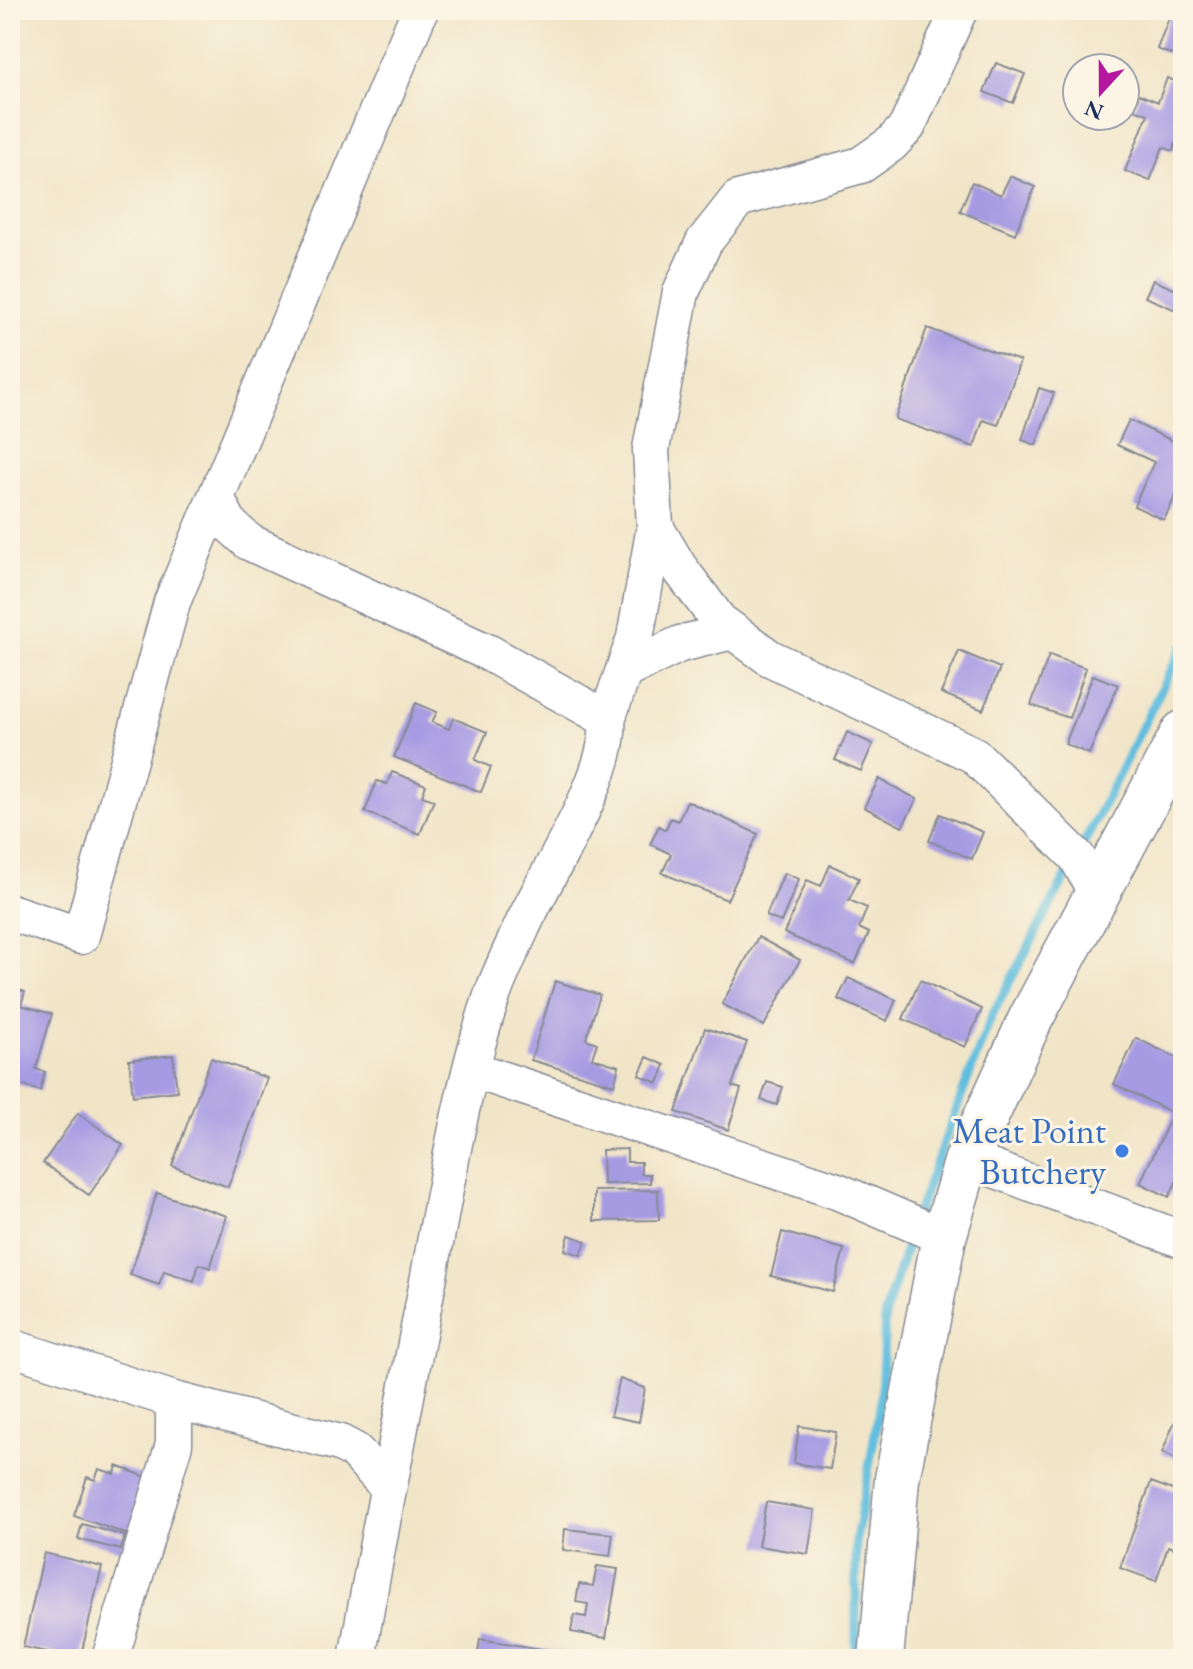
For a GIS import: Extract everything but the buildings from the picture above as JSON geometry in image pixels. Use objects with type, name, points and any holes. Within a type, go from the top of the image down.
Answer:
[{"type":"main road","points":[[881,1659],[897,1479],[944,1237],[967,1159],[1031,1018],[1096,892],[1173,776],[1183,733]]},
{"type":"street","points":[[10,912],[81,936],[172,602],[420,10]]},
{"type":"street","points":[[357,1659],[386,1485],[473,1070],[492,996],[536,894],[583,803],[609,735],[607,719],[635,638],[655,527],[651,449],[681,292],[704,242],[738,199],[861,165],[891,144],[907,127],[959,10]]},
{"type":"street","points":[[216,498],[230,525],[249,542],[489,653],[607,719]]},
{"type":"street","points":[[655,527],[678,566],[719,621],[770,658],[974,755],[1077,857],[1096,892]]},
{"type":"street","points":[[624,671],[680,644],[732,631]]},
{"type":"street","points":[[473,1070],[837,1191],[944,1237]]},
{"type":"street","points":[[967,1159],[1183,1240]]},
{"type":"street","points":[[10,1347],[174,1400],[340,1443],[367,1462],[386,1485]]},
{"type":"street","points":[[110,1659],[174,1444],[174,1400]]},
{"type":"waterway","points":[[1080,851],[1183,646]]},
{"type":"waterway","points":[[915,1219],[992,1015],[1071,867]]},
{"type":"waterway","points":[[856,1659],[856,1540],[881,1400],[885,1314],[911,1233]]},
{"type":"place","name":"Meat Point Butchery","points":[[1122,1151]]}]
